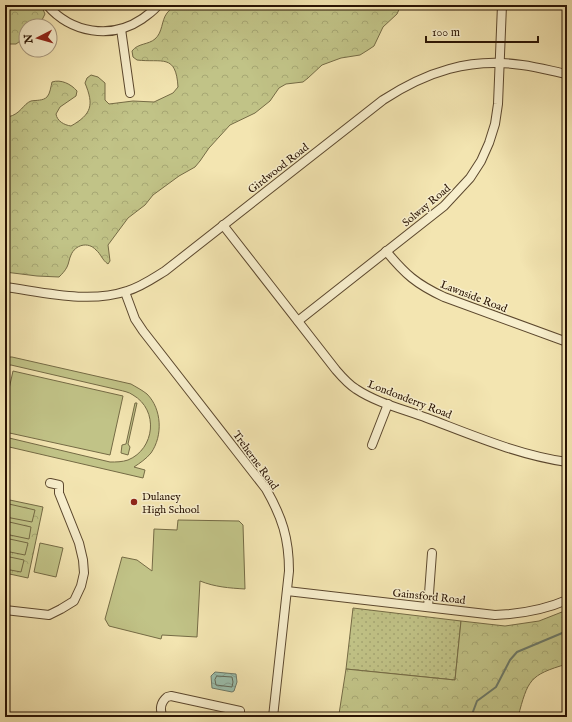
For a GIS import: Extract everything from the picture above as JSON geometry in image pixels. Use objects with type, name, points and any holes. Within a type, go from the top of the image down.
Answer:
[{"type":"street","points":[[47,5],[56,14],[80,28],[107,32],[135,24],[158,5]]},
{"type":"street","name":"Solway Road","points":[[298,321],[444,206],[470,178],[481,162],[495,124],[498,104],[502,5]]},
{"type":"street","points":[[121,29],[130,93]]},
{"type":"street","name":"Girdwood Road","points":[[5,287],[88,297],[107,296],[125,292],[150,281],[383,100],[420,78],[443,70],[482,63],[521,65],[567,74]]},
{"type":"street","name":"Londonderry Road","points":[[223,225],[346,381],[355,389],[388,404],[524,453],[551,460],[567,462]]},
{"type":"street","name":"Lawnside Road","points":[[386,251],[401,269],[415,282],[429,290],[444,297],[567,342]]},
{"type":"street","name":"Treherne Road","points":[[125,292],[135,319],[143,331],[266,489],[275,506],[287,540],[289,552],[287,591],[273,717]]},
{"type":"street","points":[[372,445],[388,404]]},
{"type":"street","points":[[5,610],[49,615],[61,610],[74,601],[81,586],[84,573],[79,543],[58,493],[59,485],[50,483]]},
{"type":"street","points":[[428,607],[432,553]]},
{"type":"street","name":"Gainsford Road","points":[[287,591],[495,615],[514,614],[546,608],[567,600]]},
{"type":"street","points":[[163,717],[161,712],[162,703],[167,697],[171,696],[240,711],[239,717]]},
{"type":"green space","points":[[5,5],[41,5],[45,14],[43,18],[18,18],[18,43],[5,44]]},
{"type":"green space","points":[[177,5],[401,5],[397,14],[383,27],[374,46],[360,55],[341,58],[322,65],[303,82],[286,84],[279,88],[270,101],[255,113],[230,125],[209,148],[195,167],[179,176],[153,195],[145,205],[128,218],[108,245],[110,261],[108,264],[93,247],[82,245],[75,249],[70,256],[67,267],[59,277],[5,272],[5,114],[8,117],[12,116],[28,102],[41,100],[47,97],[52,82],[59,81],[69,84],[77,91],[76,96],[60,107],[56,114],[61,122],[71,126],[78,122],[87,113],[89,108],[90,97],[85,83],[87,78],[91,75],[98,77],[105,83],[105,100],[109,104],[133,101],[154,102],[173,93],[178,87],[177,76],[171,64],[160,61],[137,60],[133,57],[132,51],[134,48],[155,39],[158,36],[167,13]]},
{"type":"green space","points":[[5,357],[12,357],[131,384],[147,394],[156,407],[159,431],[158,439],[151,453],[134,467],[145,470],[143,478],[5,446],[5,437],[110,462],[121,462],[137,455],[144,447],[148,439],[150,419],[147,410],[141,402],[130,393],[11,365],[5,366]]},
{"type":"green space","points":[[13,371],[123,396],[110,455],[5,432],[5,407]]},
{"type":"green space","points":[[135,403],[137,403],[128,444],[130,447],[128,455],[121,453],[122,445],[126,444]]},
{"type":"green space","points":[[5,499],[43,507],[28,578],[5,573]]},
{"type":"green space","points":[[9,504],[35,510],[32,522],[6,517]]},
{"type":"green space","points":[[178,520],[239,521],[243,525],[245,589],[228,588],[200,581],[197,637],[162,635],[161,639],[109,626],[105,619],[122,557],[137,560],[152,571],[154,529],[177,530]]},
{"type":"green space","points":[[5,521],[31,527],[29,539],[5,534]]},
{"type":"green space","points":[[5,538],[28,543],[25,555],[5,551]]},
{"type":"green space","points":[[40,543],[63,548],[56,577],[34,572]]},
{"type":"green space","points":[[5,556],[24,560],[21,572],[5,569]]},
{"type":"green space","points":[[353,608],[461,621],[455,680],[346,669]]},
{"type":"green space","points":[[567,610],[567,664],[545,672],[537,676],[532,681],[528,687],[518,717],[342,717],[339,714],[346,669],[455,680],[461,621],[505,626],[539,621]]},
{"type":"water","points":[[215,672],[236,674],[237,682],[234,691],[232,692],[212,688],[211,676]]},
{"type":"waterway","points":[[471,717],[477,701],[496,687],[510,660],[517,652],[567,631]]},
{"type":"place","name":"Dulaney High School","points":[[134,502]]}]
